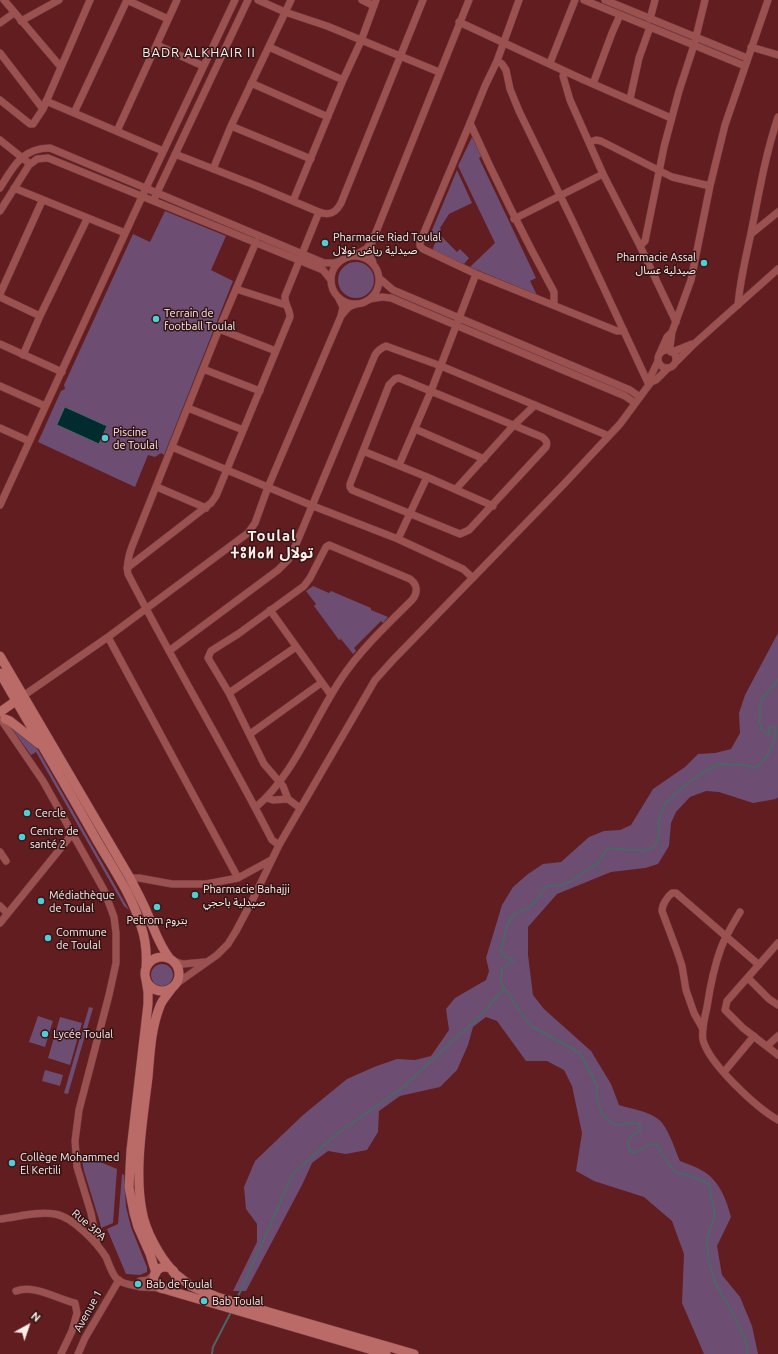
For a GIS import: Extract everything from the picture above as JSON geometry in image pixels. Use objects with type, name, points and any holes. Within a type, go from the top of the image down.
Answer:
[{"type":"main road","points":[[0,656],[43,748],[127,894],[136,912],[146,943],[148,1011],[131,1150],[129,1187],[134,1213],[138,1227],[150,1254],[156,1274],[156,1282],[163,1288],[414,1354]]},
{"type":"main road","points":[[0,673],[22,702],[130,878],[148,913],[162,950],[176,965],[179,974],[174,986],[160,1004],[155,1020],[142,1126],[139,1172],[142,1212],[158,1252],[173,1271],[191,1286],[216,1301]]},
{"type":"main road","points":[[1,718],[22,702]]},
{"type":"main road","points":[[1,718],[10,721],[43,748]]},
{"type":"main road","points":[[146,968],[154,959],[159,957],[171,960]]},
{"type":"main road","points":[[146,980],[148,984],[157,990],[167,991],[174,986]]},
{"type":"main road","points":[[156,1274],[163,1268],[173,1271]]},
{"type":"main road","points":[[163,1288],[174,1285],[176,1278],[173,1271]]},
{"type":"main road","points":[[255,1312],[386,1354]]},
{"type":"street","points":[[4,0],[60,66]]},
{"type":"street","points":[[21,21],[59,0]]},
{"type":"street","points":[[0,100],[30,124],[33,124],[46,101],[90,0]]},
{"type":"street","points":[[74,113],[127,0],[168,18]]},
{"type":"street","points":[[117,132],[177,0]]},
{"type":"street","points":[[0,505],[142,196],[235,0]]},
{"type":"street","points":[[153,200],[248,0]]},
{"type":"street","points":[[258,0],[439,72]]},
{"type":"street","points":[[213,169],[231,126],[291,0]]},
{"type":"street","points":[[293,201],[361,40],[375,3],[362,0]]},
{"type":"street","points":[[175,154],[326,215],[332,213],[341,203],[422,0]]},
{"type":"street","points":[[370,299],[377,289],[379,278],[370,253],[372,242],[469,0]]},
{"type":"street","points":[[520,0],[497,61],[484,86],[420,242],[420,246],[423,249],[476,274],[617,331],[624,332]]},
{"type":"street","points":[[550,63],[575,0]]},
{"type":"street","points":[[584,0],[744,66]]},
{"type":"street","points":[[606,0],[747,58]]},
{"type":"street","points":[[624,7],[626,0]]},
{"type":"street","points":[[650,18],[655,0]]},
{"type":"street","points":[[640,246],[645,242],[671,118],[678,91],[694,45],[705,0]]},
{"type":"street","points":[[675,363],[676,358],[671,352],[672,332],[691,280],[710,186],[725,125],[744,66],[768,0]]},
{"type":"street","points":[[0,23],[14,12]]},
{"type":"street","points":[[593,84],[620,15]]},
{"type":"street","points":[[459,22],[593,84],[630,98],[671,118]]},
{"type":"street","points":[[630,98],[639,58],[650,27]]},
{"type":"street","points":[[157,46],[203,66]]},
{"type":"street","points":[[268,47],[343,80]]},
{"type":"street","points":[[751,47],[778,56]]},
{"type":"street","points":[[0,53],[42,108]]},
{"type":"street","points":[[497,61],[502,64],[506,70],[512,96],[650,384]]},
{"type":"street","points":[[565,71],[563,76],[566,89],[603,174],[640,246],[676,322]]},
{"type":"street","points":[[251,84],[328,117]]},
{"type":"street","points":[[46,101],[163,151]]},
{"type":"street","points":[[738,305],[741,277],[760,184],[770,142],[778,117]]},
{"type":"street","points":[[470,123],[514,219],[554,292],[554,305]]},
{"type":"street","points":[[231,126],[311,160]]},
{"type":"street","points":[[0,140],[30,164]]},
{"type":"street","points":[[589,142],[596,140],[601,141],[672,177],[710,186]]},
{"type":"street","points":[[0,188],[15,163],[22,157],[39,149],[50,148],[157,192],[301,257],[323,270],[332,280]]},
{"type":"street","points":[[0,211],[30,164],[42,158],[54,160],[256,242],[324,263],[334,264],[340,262]]},
{"type":"street","points":[[514,219],[603,174]]},
{"type":"street","points":[[14,188],[42,201],[125,233]]},
{"type":"street","points":[[40,316],[2,298],[0,294],[42,201]]},
{"type":"street","points":[[127,568],[206,508],[216,496],[290,317],[290,313],[286,306],[285,296],[319,212]]},
{"type":"street","points":[[751,234],[778,212]]},
{"type":"street","points":[[23,355],[40,316],[87,219]]},
{"type":"street","points":[[256,242],[219,329],[131,550],[127,568],[128,574],[146,609],[217,735],[272,840],[279,845]]},
{"type":"street","points":[[354,256],[366,249],[372,242]]},
{"type":"street","points":[[22,702],[248,532],[255,523],[268,487],[341,316],[343,307],[334,290],[332,280],[334,270],[346,257],[361,256],[373,263]]},
{"type":"street","points":[[174,986],[217,955],[228,944],[253,899],[279,845],[375,680],[609,436],[620,424],[650,384],[668,368],[672,367],[694,344],[778,270]]},
{"type":"street","points":[[399,465],[431,391],[476,274]]},
{"type":"street","points":[[379,278],[393,290],[457,322],[625,396],[635,403]]},
{"type":"street","points":[[236,289],[286,306]]},
{"type":"street","points":[[337,295],[346,302],[358,303]]},
{"type":"street","points":[[341,316],[350,306],[358,303],[382,297],[391,298],[457,322],[630,390],[640,397]]},
{"type":"street","points":[[219,329],[276,351]]},
{"type":"street","points":[[650,384],[650,378],[667,337],[672,332]]},
{"type":"street","points":[[0,344],[62,372]]},
{"type":"street","points":[[659,358],[666,351],[671,352],[694,344]]},
{"type":"street","points":[[169,651],[278,570],[288,560],[313,506],[340,438],[378,350],[386,346],[441,366],[609,436]]},
{"type":"street","points":[[659,358],[662,367],[668,368]]},
{"type":"street","points":[[203,369],[260,391]]},
{"type":"street","points":[[399,378],[514,425],[542,437],[546,440],[546,447],[493,506],[469,530],[460,534],[352,490],[350,487],[389,384],[399,378]]},
{"type":"street","points":[[0,386],[45,406]]},
{"type":"street","points":[[456,489],[514,425],[535,405]]},
{"type":"street","points":[[188,408],[243,430]]},
{"type":"street","points":[[0,428],[29,441]]},
{"type":"street","points":[[415,429],[484,459]]},
{"type":"street","points":[[172,447],[313,506],[398,539],[463,569],[473,578]]},
{"type":"street","points":[[363,451],[456,489],[493,506]]},
{"type":"street","points":[[398,539],[427,477]]},
{"type":"street","points":[[157,487],[206,508]]},
{"type":"street","points":[[256,807],[267,798],[279,782],[331,695],[354,660],[414,598],[417,590],[415,584],[408,578],[327,546],[307,583],[302,588],[238,634],[211,651],[208,658],[229,693],[264,764],[279,782],[288,800],[300,808]]},
{"type":"street","points":[[270,610],[331,695]]},
{"type":"street","points":[[108,637],[238,878]]},
{"type":"street","points":[[229,693],[296,647]]},
{"type":"street","points":[[250,734],[321,683]]},
{"type":"street","points":[[1,718],[43,781],[73,833],[107,896],[114,917],[117,957],[113,980],[79,1110],[75,1141],[77,1167],[91,1213],[97,1244]]},
{"type":"street","points":[[267,798],[273,800],[288,800]]},
{"type":"street","points":[[0,923],[73,833]]},
{"type":"street","points":[[0,852],[6,861]]},
{"type":"street","points":[[130,878],[139,878],[172,884],[206,884],[238,878],[271,860]]},
{"type":"street","points":[[703,1029],[694,1013],[686,990],[682,966],[662,911],[669,896],[672,893],[676,893],[759,965]]},
{"type":"street","points":[[0,906],[7,913]]},
{"type":"street","points":[[740,912],[726,937],[716,964],[703,1029],[703,1041],[724,1072],[739,1089],[778,1120]]},
{"type":"street","points":[[778,943],[775,952],[759,965],[727,1001],[725,1010],[743,1028],[778,1055]]},
{"type":"street","points":[[171,960],[184,964],[209,961]]},
{"type":"street","points":[[748,978],[769,999],[778,1005]]},
{"type":"street","points":[[724,1072],[754,1036]]},
{"type":"street","points":[[767,1046],[778,1036]]},
{"type":"street","name":"Rue 3PA","points":[[0,1219],[40,1214],[56,1214],[70,1221],[97,1244],[107,1259],[115,1277],[121,1282]]},
{"type":"street","points":[[138,1284],[148,1280],[156,1274]]},
{"type":"street","points":[[121,1282],[163,1288]]},
{"type":"street","name":"Avenue 1","points":[[78,1354],[101,1310],[121,1282]]},
{"type":"street","points":[[16,1291],[27,1289],[60,1298],[64,1301],[75,1304],[77,1313],[72,1331],[61,1354]]},
{"type":"shaded area","points":[[472,137],[482,156],[479,158],[536,278],[530,281],[537,295],[470,267],[495,243],[458,166]]},
{"type":"shaded area","points":[[457,170],[472,203],[449,214],[440,228],[441,230],[439,234],[457,252],[460,249],[469,258],[464,264],[432,251],[437,238],[430,235]]},
{"type":"shaded area","name":"Terrain de football Toulal","points":[[165,211],[226,236],[211,270],[233,281],[164,455],[161,453],[155,457],[148,455],[135,487],[38,442],[61,391],[65,389],[64,385],[133,234],[150,242]]},
{"type":"shaded area","points":[[356,262],[366,265],[371,270],[374,280],[371,290],[366,295],[356,298],[346,295],[341,290],[338,280],[341,270],[346,265]]},
{"type":"shaded area","points":[[313,586],[329,593],[331,591],[388,617],[383,623],[381,621],[354,648],[356,651],[353,654],[341,639],[339,640],[314,606],[316,604],[306,591]]},
{"type":"shaded area","points":[[778,633],[778,797],[776,799],[753,803],[719,792],[706,791],[690,797],[676,812],[671,823],[669,846],[658,864],[645,868],[611,872],[557,894],[528,927],[528,955],[533,995],[544,1009],[591,1051],[611,1084],[619,1105],[644,1112],[654,1116],[662,1122],[668,1132],[680,1161],[708,1174],[715,1181],[721,1191],[731,1217],[717,1246],[722,1275],[740,1297],[752,1326],[758,1354],[704,1354],[682,1303],[684,1254],[672,1221],[644,1197],[594,1181],[576,1171],[582,1133],[572,1086],[564,1070],[547,1061],[526,1061],[497,1021],[486,1017],[473,1027],[468,1045],[457,1070],[440,1087],[400,1096],[379,1111],[378,1132],[367,1150],[346,1154],[328,1151],[312,1163],[246,1291],[233,1291],[257,1242],[257,1224],[246,1209],[244,1187],[255,1161],[303,1115],[347,1079],[397,1059],[415,1060],[431,1056],[449,1030],[446,1009],[455,998],[486,980],[489,971],[486,958],[502,905],[513,887],[543,864],[561,862],[589,837],[604,831],[620,830],[631,825],[653,789],[685,767],[698,754],[715,753],[731,749],[740,733],[739,713],[745,695]]},
{"type":"shaded area","points":[[9,725],[33,744],[38,750],[129,910],[124,906],[36,752],[31,755]]},
{"type":"shaded area","points":[[162,964],[170,967],[173,975],[170,983],[162,986],[154,983],[151,975],[154,967]]},
{"type":"shaded area","points":[[89,1007],[93,1008],[68,1094],[64,1093]]},
{"type":"shaded area","points":[[38,1016],[53,1021],[45,1047],[29,1042]]},
{"type":"shaded area","points":[[60,1017],[82,1023],[70,1065],[48,1058]]},
{"type":"shaded area","points":[[45,1070],[63,1075],[60,1086],[42,1081]]},
{"type":"shaded area","points":[[81,1154],[117,1169],[113,1223],[101,1228],[84,1171]]},
{"type":"shaded area","points":[[122,1174],[124,1175],[126,1207],[131,1227],[147,1267],[147,1272],[140,1275],[126,1274],[107,1229],[118,1224]]},
{"type":"water","points":[[65,407],[107,426],[99,444],[57,425]]},
{"type":"waterway","points":[[747,1354],[746,1342],[735,1317],[716,1285],[708,1259],[707,1237],[715,1216],[709,1184],[690,1176],[675,1172],[662,1155],[658,1144],[648,1145],[635,1153],[631,1152],[628,1141],[630,1137],[640,1131],[640,1124],[631,1123],[615,1125],[609,1121],[601,1112],[596,1096],[597,1087],[580,1053],[531,1026],[501,983],[502,969],[514,960],[502,955],[501,951],[508,922],[516,913],[531,906],[539,897],[541,892],[548,886],[562,885],[570,882],[598,863],[608,848],[643,851],[651,849],[656,844],[659,834],[658,822],[665,804],[690,781],[719,764],[744,765],[756,768],[764,760],[773,744],[775,732],[775,727],[769,727],[769,735],[762,730],[759,722],[761,700],[778,680]]},
{"type":"waterway","points":[[236,1301],[293,1174],[338,1133],[402,1088],[483,1013],[504,989]]},
{"type":"waterway","points":[[212,1354],[213,1347],[231,1312]]},
{"type":"place","name":"Pharmacie Riad Toulal صيدلية رياض تولال","points":[[325,243]]},
{"type":"place","name":"Pharmacie Assal صيدلية عسال","points":[[704,263]]},
{"type":"place","name":"Terrain de football Toulal","points":[[156,319]]},
{"type":"place","name":"Piscine de Toulal","points":[[105,438]]},
{"type":"place","name":"Cercle","points":[[27,813]]},
{"type":"place","name":"Centre de santé 2","points":[[22,837]]},
{"type":"place","name":"Pharmacie Bahajji صيدلية باحجي","points":[[195,895]]},
{"type":"place","name":"Médiathèque de Toulal","points":[[41,901]]},
{"type":"place","name":"Petrom بتروم","points":[[157,907]]},
{"type":"place","name":"Commune de Toulal","points":[[48,938]]},
{"type":"place","name":"Lycée Toulal","points":[[45,1034]]},
{"type":"place","name":"Collège Mohammed El Kertili","points":[[12,1163]]},
{"type":"place","name":"Bab de Toulal","points":[[138,1284]]},
{"type":"place","name":"Bab Toulal","points":[[204,1301]]},
{"type":"district","name":"BADR ALKHAIR II","points":[[199,53]]},
{"type":"district","name":"Toulal ⵜⵓⵍⴰⵍ تولال","points":[[272,544]]}]
